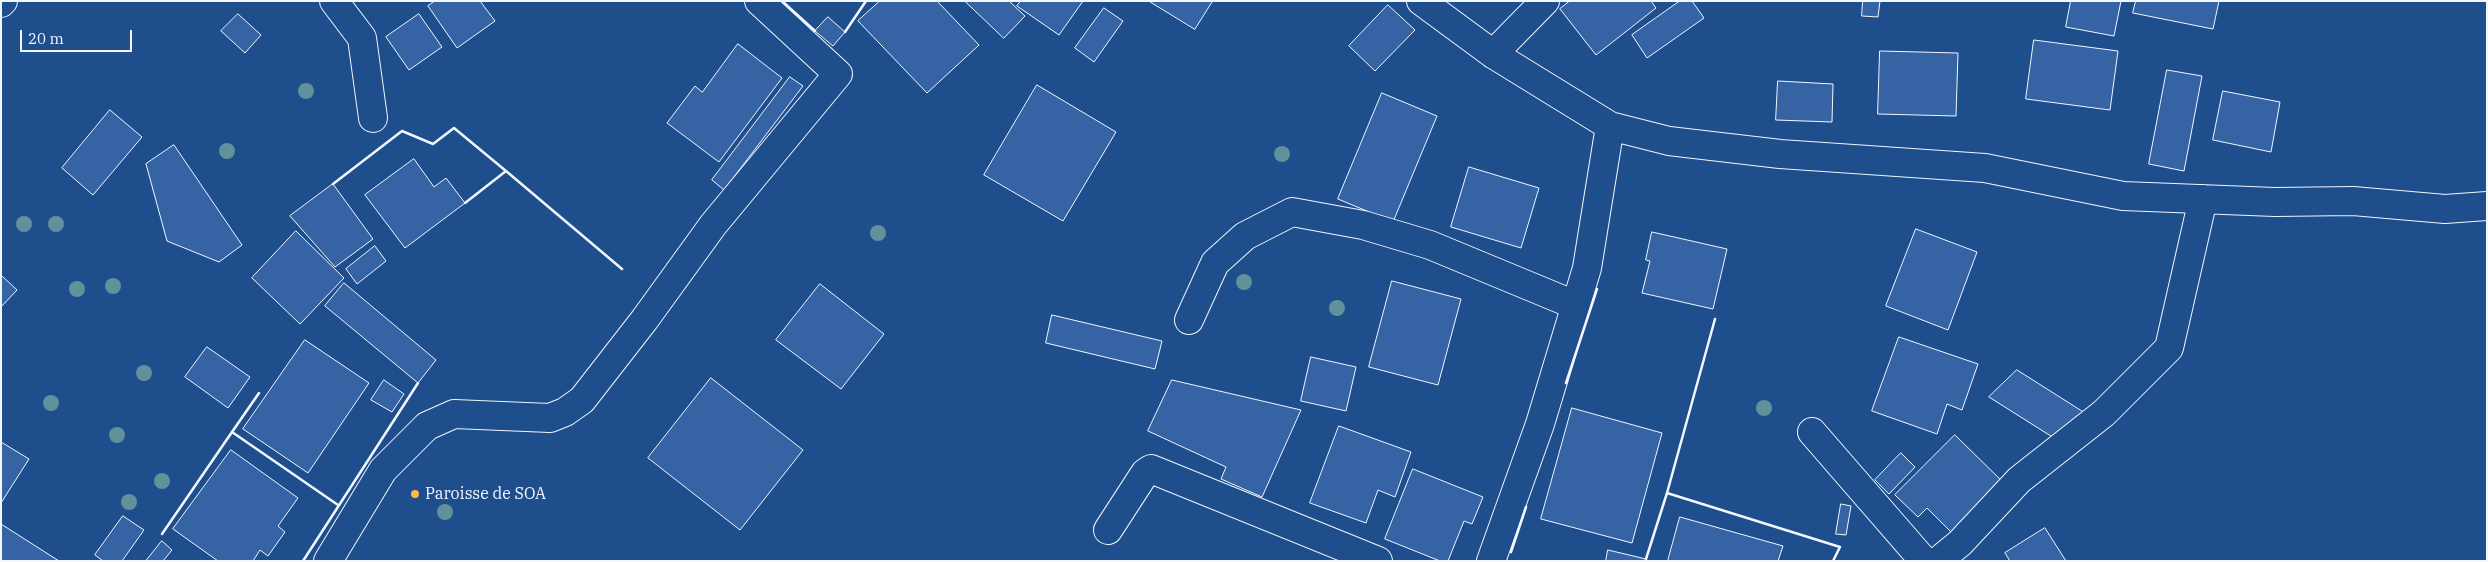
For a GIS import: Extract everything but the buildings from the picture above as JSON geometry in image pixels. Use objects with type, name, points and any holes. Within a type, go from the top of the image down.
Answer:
[{"type":"street","points":[[334,1],[362,38],[373,118]]},
{"type":"street","points":[[328,561],[384,470],[427,426],[454,414],[550,418],[565,412],[582,400],[645,319],[713,225],[838,74],[759,1]]},
{"type":"street","points":[[1421,1],[1493,54],[1610,126],[1669,141],[1780,154],[1985,168],[2123,196],[2275,202],[2353,201],[2445,209],[2487,206]]},
{"type":"street","points":[[1493,54],[1545,1]]},
{"type":"street","points":[[1491,561],[1540,424],[1586,268],[1610,126]]},
{"type":"street","points":[[1938,561],[1960,543],[2019,480],[2104,413],[2169,348],[2203,198]]},
{"type":"street","points":[[1189,320],[1215,263],[1245,236],[1292,212],[1363,225],[1430,245],[1575,306]]},
{"type":"street","points":[[1812,432],[1924,561]]},
{"type":"street","points":[[1108,530],[1145,473],[1151,469],[1378,561]]},
{"type":"wall","points":[[782,1],[815,31]]},
{"type":"wall","points":[[845,32],[866,1]]},
{"type":"wall","points":[[333,184],[402,131],[433,144],[454,128],[506,171],[465,203]]},
{"type":"wall","points":[[506,171],[622,269]]},
{"type":"wall","points":[[1566,383],[1597,289]]},
{"type":"wall","points":[[1667,493],[1715,319]]},
{"type":"wall","points":[[303,561],[418,383]]},
{"type":"wall","points":[[232,432],[259,393]]},
{"type":"wall","points":[[162,534],[232,432],[338,505]]},
{"type":"wall","points":[[1646,559],[1667,493],[1840,547],[1833,561]]},
{"type":"wall","points":[[1511,552],[1526,507]]},
{"type":"place","name":"Paroisse de SOA","points":[[415,494]]}]
